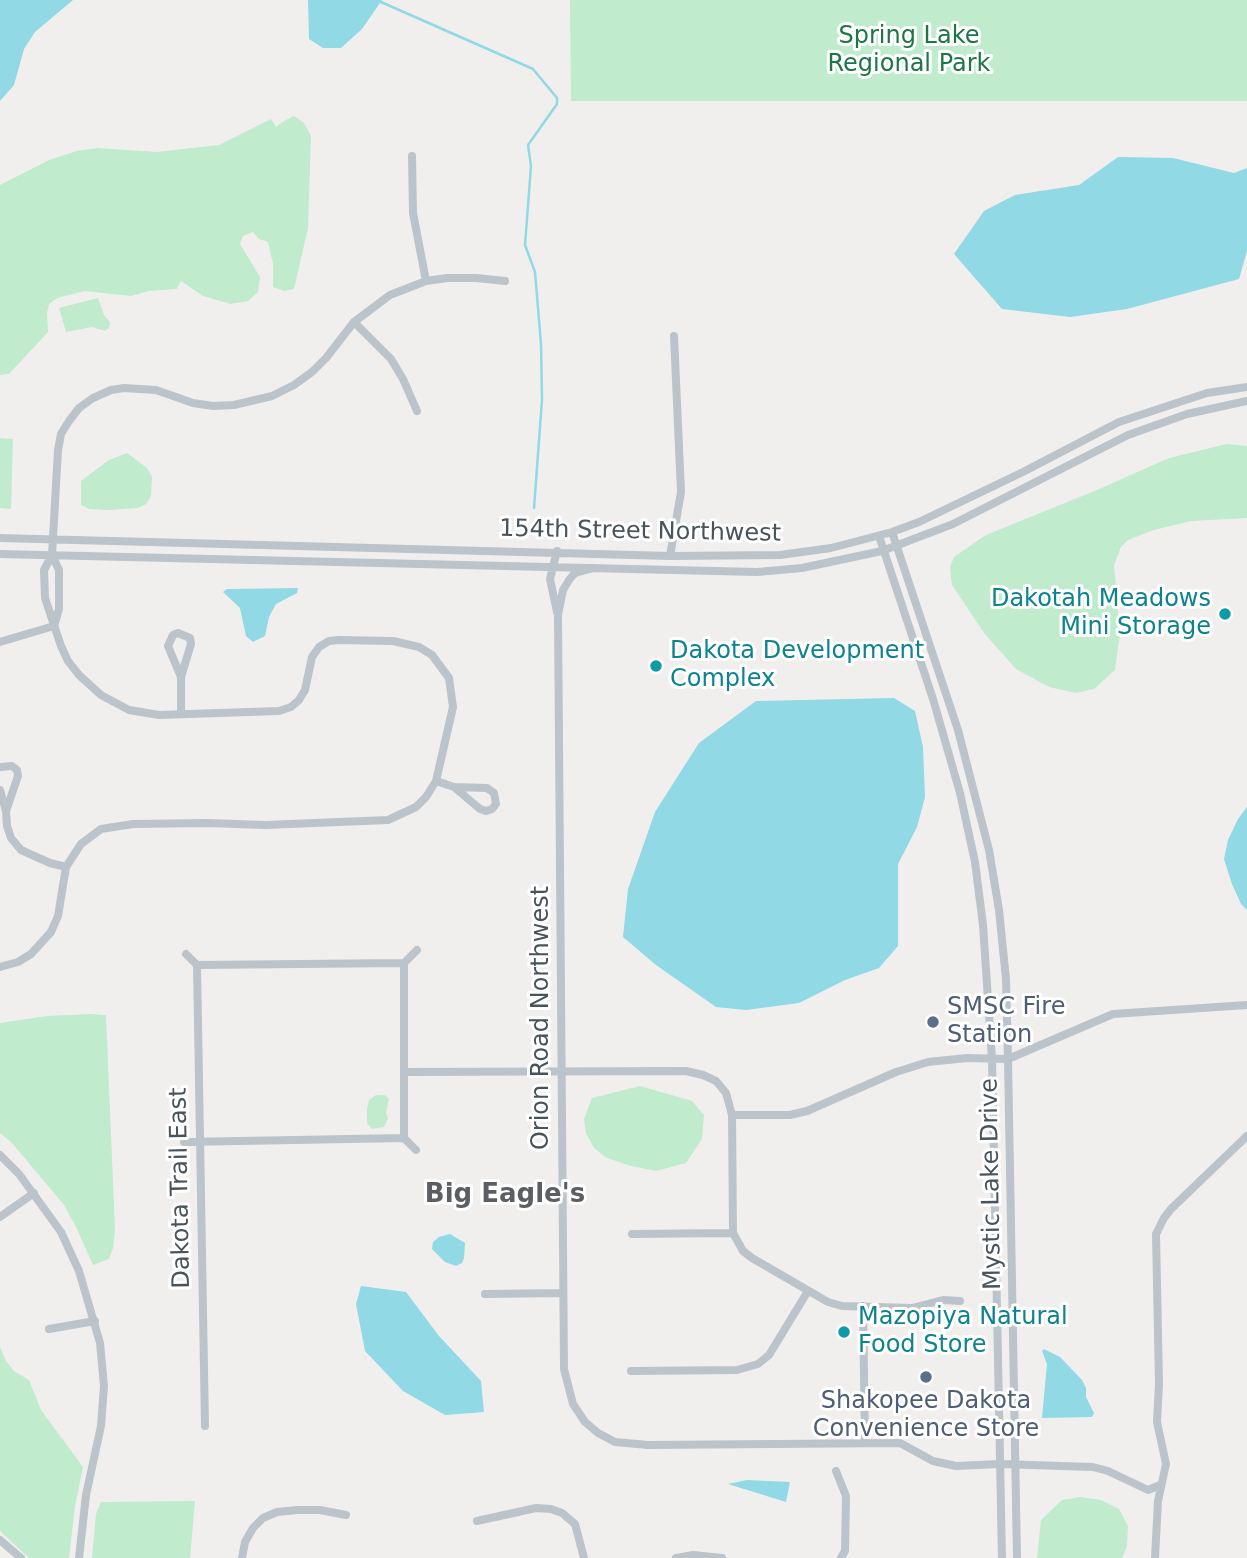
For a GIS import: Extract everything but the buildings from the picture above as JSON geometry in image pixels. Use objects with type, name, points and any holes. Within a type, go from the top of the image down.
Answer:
[{"type":"street","points":[[412,156],[413,213],[426,281]]},
{"type":"street","points":[[0,967],[18,962],[31,954],[51,932],[58,916],[66,867],[81,844],[101,830],[114,826],[207,823],[264,825],[373,822],[403,815],[426,797],[436,781],[453,707],[452,688],[441,664],[432,655],[407,643],[339,640],[329,641],[319,647],[312,657],[305,691],[291,707],[279,711],[159,715],[129,710],[101,695],[68,661],[45,598],[44,570],[52,555],[61,433],[79,408],[111,390],[124,388],[156,390],[192,403],[213,406],[234,405],[272,396],[312,372],[354,322],[390,295],[426,281],[447,278],[505,281]]},
{"type":"street","points":[[354,322],[391,359],[417,411]]},
{"type":"street","points":[[670,556],[681,492],[674,336]]},
{"type":"street","name":"154th Street Northwest","points":[[0,538],[670,556],[780,555],[831,548],[892,532],[919,522],[1012,477],[1119,422],[1207,393],[1247,387]]},
{"type":"street","name":"154th Street Northwest","points":[[0,554],[757,572],[802,568],[882,551],[953,524],[1128,435],[1187,414],[1247,401]]},
{"type":"street","name":"Mystic Lake Drive","points":[[892,532],[958,730],[989,850],[999,910],[1006,979],[1009,1059],[1017,1558]]},
{"type":"street","name":"Mystic Lake Drive","points":[[878,536],[933,699],[960,793],[975,862],[983,925],[992,1059],[1002,1558]]},
{"type":"street","name":"Orion Road Northwest","points":[[557,551],[550,579],[558,615]]},
{"type":"street","points":[[52,555],[59,570],[59,608],[54,626]]},
{"type":"street","name":"Orion Road Northwest","points":[[594,568],[575,573],[569,580],[563,590],[558,615],[564,1369],[573,1404],[584,1422],[615,1442],[648,1445],[865,1443]]},
{"type":"street","points":[[0,642],[54,626]]},
{"type":"street","points":[[181,677],[167,646],[173,635],[178,633],[190,638],[191,644],[181,677],[181,714]]},
{"type":"street","points":[[0,767],[12,766],[18,770],[6,811]]},
{"type":"street","points":[[436,781],[454,787],[491,790],[496,804],[486,811],[480,809],[454,787]]},
{"type":"street","points":[[0,790],[6,811],[6,826],[11,838],[21,850],[66,867]]},
{"type":"street","points":[[416,950],[404,963],[404,1138],[416,1150]]},
{"type":"street","points":[[186,954],[197,965],[404,963]]},
{"type":"street","name":"Dakota Trail East","points":[[197,965],[205,1426]]},
{"type":"street","points":[[732,1115],[790,1115],[807,1111],[914,1066],[957,1059],[1009,1059],[1113,1014],[1247,1005]]},
{"type":"street","points":[[404,1072],[686,1071],[703,1075],[716,1081],[726,1093],[732,1115],[733,1233],[743,1251],[808,1292],[842,1306],[912,1308],[943,1300],[960,1301]]},
{"type":"street","points":[[1155,1558],[1160,1485],[1166,1464],[1157,1422],[1159,1384],[1156,1234],[1171,1209],[1247,1136]]},
{"type":"street","points":[[184,1142],[404,1138]]},
{"type":"street","points":[[0,1155],[34,1193],[61,1232],[79,1270],[95,1321],[101,1353],[102,1426],[86,1495],[79,1558]]},
{"type":"street","points":[[0,1217],[34,1193]]},
{"type":"street","points":[[632,1234],[733,1233]]},
{"type":"street","points":[[631,1371],[737,1370],[758,1364],[769,1355],[808,1292]]},
{"type":"street","points":[[485,1294],[563,1293]]},
{"type":"street","points":[[863,1306],[865,1443],[900,1443],[933,1461],[956,1466],[999,1464],[1093,1467],[1148,1490],[1160,1485]]},
{"type":"street","points":[[49,1329],[95,1321]]},
{"type":"street","points":[[836,1471],[846,1496],[845,1551],[841,1558]]},
{"type":"street","points":[[477,1521],[536,1508],[551,1509],[562,1513],[575,1524],[584,1558]]},
{"type":"street","points":[[242,1558],[245,1542],[253,1528],[263,1518],[277,1512],[320,1510],[346,1515]]},
{"type":"street","points":[[0,1539],[21,1558]]},
{"type":"street","points":[[676,1558],[693,1555],[722,1558]]},
{"type":"green space","name":"Spring Lake Regional Park","points":[[570,0],[1247,0],[1247,101],[571,101]]},
{"type":"green space","points":[[294,116],[304,123],[311,136],[308,228],[294,289],[284,291],[273,287],[273,264],[268,242],[259,239],[253,232],[243,236],[240,244],[260,277],[258,292],[248,301],[231,304],[203,296],[181,281],[177,289],[149,291],[131,296],[85,291],[57,298],[49,304],[48,332],[9,374],[0,375],[0,185],[49,160],[77,151],[97,148],[157,152],[219,145],[271,119],[276,127]]},
{"type":"green space","points":[[98,298],[104,315],[110,322],[109,328],[105,331],[92,327],[66,332],[59,308]]},
{"type":"green space","points":[[0,438],[13,439],[11,509],[0,508]]},
{"type":"green space","points":[[1227,444],[1247,446],[1247,518],[1191,521],[1154,530],[1128,540],[1121,547],[1114,565],[1120,633],[1115,670],[1094,689],[1076,693],[1049,687],[1016,669],[984,633],[952,585],[950,567],[954,557],[986,535],[1169,458]]},
{"type":"green space","points":[[127,453],[147,468],[152,477],[151,496],[146,504],[138,508],[108,510],[89,509],[81,505],[81,481],[109,460]]},
{"type":"green space","points":[[106,1015],[115,1230],[109,1259],[93,1265],[64,1205],[12,1143],[0,1133],[0,1023],[47,1016]]},
{"type":"green space","points":[[640,1086],[692,1101],[704,1115],[702,1139],[686,1163],[656,1171],[605,1157],[594,1148],[586,1133],[584,1119],[592,1098]]},
{"type":"green space","points":[[376,1095],[385,1095],[389,1099],[386,1113],[388,1118],[384,1127],[372,1129],[367,1123],[367,1109],[369,1100]]},
{"type":"green space","points":[[0,1347],[14,1371],[29,1380],[41,1410],[83,1467],[69,1558],[29,1558],[0,1531]]},
{"type":"green space","points":[[1081,1497],[1101,1500],[1119,1509],[1128,1526],[1127,1546],[1122,1558],[1037,1558],[1041,1520],[1062,1500]]},
{"type":"green space","points":[[195,1501],[190,1558],[92,1558],[96,1514],[101,1502]]},
{"type":"water","points":[[0,0],[73,0],[35,32],[24,49],[14,85],[0,101]]},
{"type":"water","points":[[308,0],[382,0],[362,29],[341,48],[323,48],[309,39]]},
{"type":"water","points":[[1118,157],[1173,158],[1234,173],[1247,168],[1247,251],[1239,279],[1127,309],[1070,317],[1002,309],[954,254],[984,211],[1015,195],[1079,185]]},
{"type":"water","points":[[298,588],[297,593],[276,604],[269,617],[265,636],[253,642],[246,636],[240,608],[223,592],[227,589]]},
{"type":"water","points":[[894,698],[915,711],[923,747],[925,797],[917,827],[898,864],[898,946],[879,968],[845,980],[799,1003],[746,1010],[716,1007],[656,965],[623,937],[628,889],[655,812],[699,743],[756,701]]},
{"type":"water","points":[[1247,807],[1247,910],[1241,904],[1224,859],[1228,840]]},
{"type":"water","points":[[450,1234],[465,1243],[464,1258],[462,1263],[456,1266],[445,1262],[432,1249],[433,1242],[439,1237]]},
{"type":"water","points":[[361,1286],[406,1292],[439,1336],[481,1381],[484,1412],[445,1415],[403,1391],[365,1351],[356,1304]]},
{"type":"water","points":[[1044,1349],[1060,1357],[1082,1380],[1094,1413],[1092,1417],[1042,1418],[1047,1364],[1042,1351]]},
{"type":"water","points":[[747,1480],[790,1482],[786,1502],[728,1484]]},
{"type":"waterway","points":[[381,2],[533,69],[557,98],[557,104],[528,145],[531,166],[525,245],[535,272],[542,400],[534,508]]},
{"type":"place","name":"Dakotah Meadows Mini Storage","points":[[1225,614]]},
{"type":"place","name":"Dakota Development Complex","points":[[656,666]]},
{"type":"place","name":"SMSC Fire Station","points":[[933,1022]]},
{"type":"place","name":"Mazopiya Natural Food Store","points":[[844,1332]]},
{"type":"place","name":"Shakopee Dakota Convenience Store","points":[[926,1377]]},
{"type":"district","name":"Big Eagle's","points":[[505,1195]]}]
